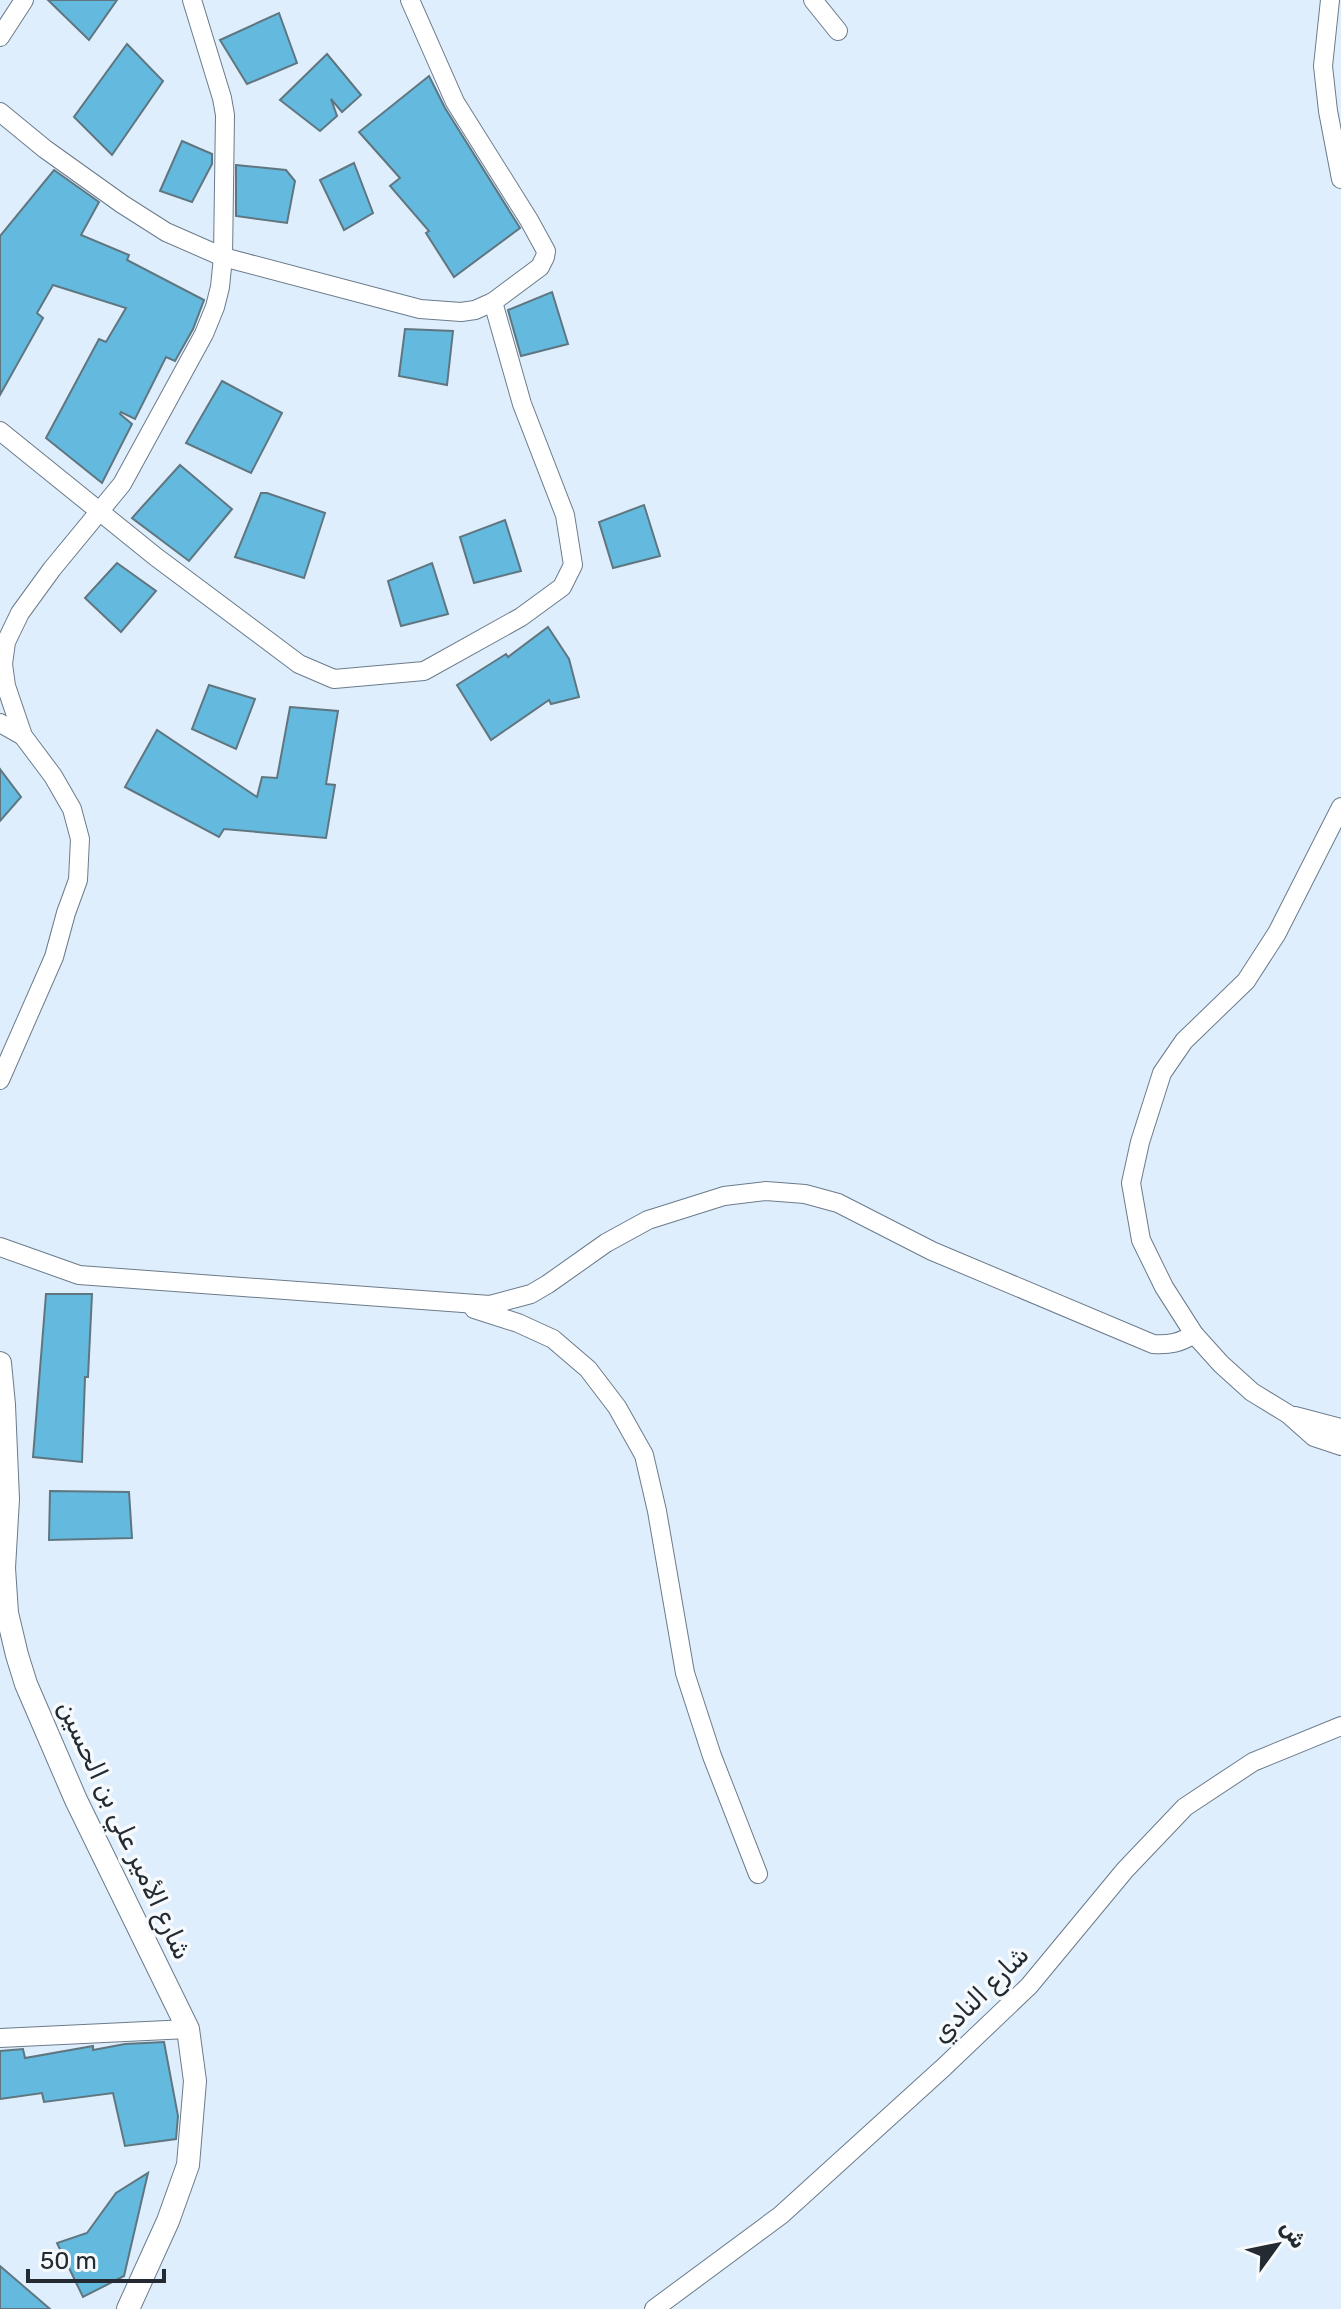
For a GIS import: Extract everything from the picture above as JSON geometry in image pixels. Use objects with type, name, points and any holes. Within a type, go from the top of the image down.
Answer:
[{"type":"street","points":[[0,37],[24,0]]},
{"type":"street","points":[[0,1080],[54,957],[78,880],[80,839],[72,809],[53,776],[23,736],[6,686],[3,664],[6,642],[20,613],[52,569],[122,484],[204,334],[220,287],[225,115],[192,0]]},
{"type":"street","points":[[0,112],[45,149],[122,204],[166,232],[223,257],[420,309],[475,310],[493,302],[540,267],[546,251],[455,102],[410,0]]},
{"type":"street","points":[[813,0],[838,31]]},
{"type":"street","points":[[1330,0],[1323,66],[1341,179]]},
{"type":"street","points":[[0,431],[156,557],[299,664],[334,679],[424,671],[521,617],[562,587],[573,565],[565,515],[522,404],[493,302]]},
{"type":"street","points":[[0,723],[23,736]]},
{"type":"street","points":[[1341,807],[1277,933],[1246,981],[1184,1041],[1162,1073],[1140,1142],[1131,1183],[1141,1240],[1164,1287],[1194,1334],[1252,1392],[1288,1414],[1314,1437],[1341,1446]]},
{"type":"street","points":[[0,1247],[79,1275],[490,1305],[531,1294],[606,1243],[648,1220],[724,1196],[766,1191],[805,1194],[838,1203],[932,1251],[1153,1344],[1182,1342],[1194,1334]]},
{"type":"street","points":[[456,1303],[518,1323],[553,1339],[588,1369],[617,1407],[644,1455],[657,1511],[685,1673],[712,1756],[758,1874]]},
{"type":"street","name":"شارع الأمير علي بن الحسين","points":[[0,1363],[8,1499],[4,1568],[7,1613],[17,1655],[26,1684],[81,1812],[188,2029],[195,2081],[188,2165],[168,2221],[128,2309]]},
{"type":"street","points":[[1288,1414],[1341,1428]]},
{"type":"street","name":"شارع النادي","points":[[654,2309],[781,2215],[944,2067],[1029,1986],[1125,1870],[1185,1807],[1253,1762],[1341,1726]]},
{"type":"street","points":[[0,2038],[188,2029]]},
{"type":"building","points":[[48,0],[117,0],[89,40]]},
{"type":"building","points":[[279,13],[297,63],[247,84],[220,40]]},
{"type":"building","points":[[127,44],[163,81],[112,155],[74,117]]},
{"type":"building","points":[[327,54],[361,95],[342,112],[331,99],[337,116],[320,131],[280,100]]},
{"type":"building","points":[[429,76],[445,108],[520,228],[454,277],[426,233],[429,231],[390,186],[400,178],[359,132]]},
{"type":"building","points":[[182,141],[212,154],[212,164],[192,202],[160,191]]},
{"type":"building","points":[[354,163],[373,213],[344,230],[320,180]]},
{"type":"building","points":[[236,165],[286,170],[295,181],[287,223],[236,216]]},
{"type":"building","points":[[54,170],[99,202],[81,235],[129,255],[127,260],[204,300],[193,329],[175,361],[166,357],[135,419],[121,412],[132,424],[102,483],[46,438],[99,339],[106,342],[126,308],[53,285],[37,313],[43,318],[0,395],[0,236]]},
{"type":"building","points":[[552,292],[568,344],[521,356],[508,310]]},
{"type":"building","points":[[405,329],[453,331],[447,385],[399,376]]},
{"type":"building","points":[[222,381],[282,413],[251,473],[186,443]]},
{"type":"building","points":[[180,465],[232,509],[189,561],[132,518]]},
{"type":"building","points":[[261,493],[325,513],[304,578],[235,557]]},
{"type":"building","points":[[644,505],[660,556],[613,568],[599,522]]},
{"type":"building","points":[[505,520],[521,571],[474,583],[460,537]]},
{"type":"building","points":[[117,563],[156,591],[121,632],[85,598]]},
{"type":"building","points":[[432,563],[448,614],[401,626],[388,581]]},
{"type":"building","points":[[548,627],[569,659],[579,697],[551,704],[549,700],[491,740],[457,685],[506,654],[508,657]]},
{"type":"building","points":[[209,685],[255,699],[236,749],[192,729]]},
{"type":"building","points":[[290,707],[338,711],[326,784],[335,785],[326,838],[224,829],[219,837],[125,787],[157,730],[257,797],[262,777],[277,778]]},
{"type":"building","points":[[0,769],[21,797],[0,821]]},
{"type":"building","points":[[46,1294],[92,1294],[82,1462],[33,1457]]},
{"type":"building","points":[[50,1491],[129,1492],[132,1538],[49,1540]]},
{"type":"building","points":[[164,2042],[178,2116],[176,2139],[125,2146],[113,2093],[44,2102],[42,2093],[0,2099],[0,2051],[23,2049],[25,2058],[93,2046],[93,2050]]},
{"type":"building","points":[[148,2173],[124,2276],[83,2297],[57,2243],[87,2233],[116,2193]]},
{"type":"building","points":[[0,2266],[50,2309],[0,2309]]}]
